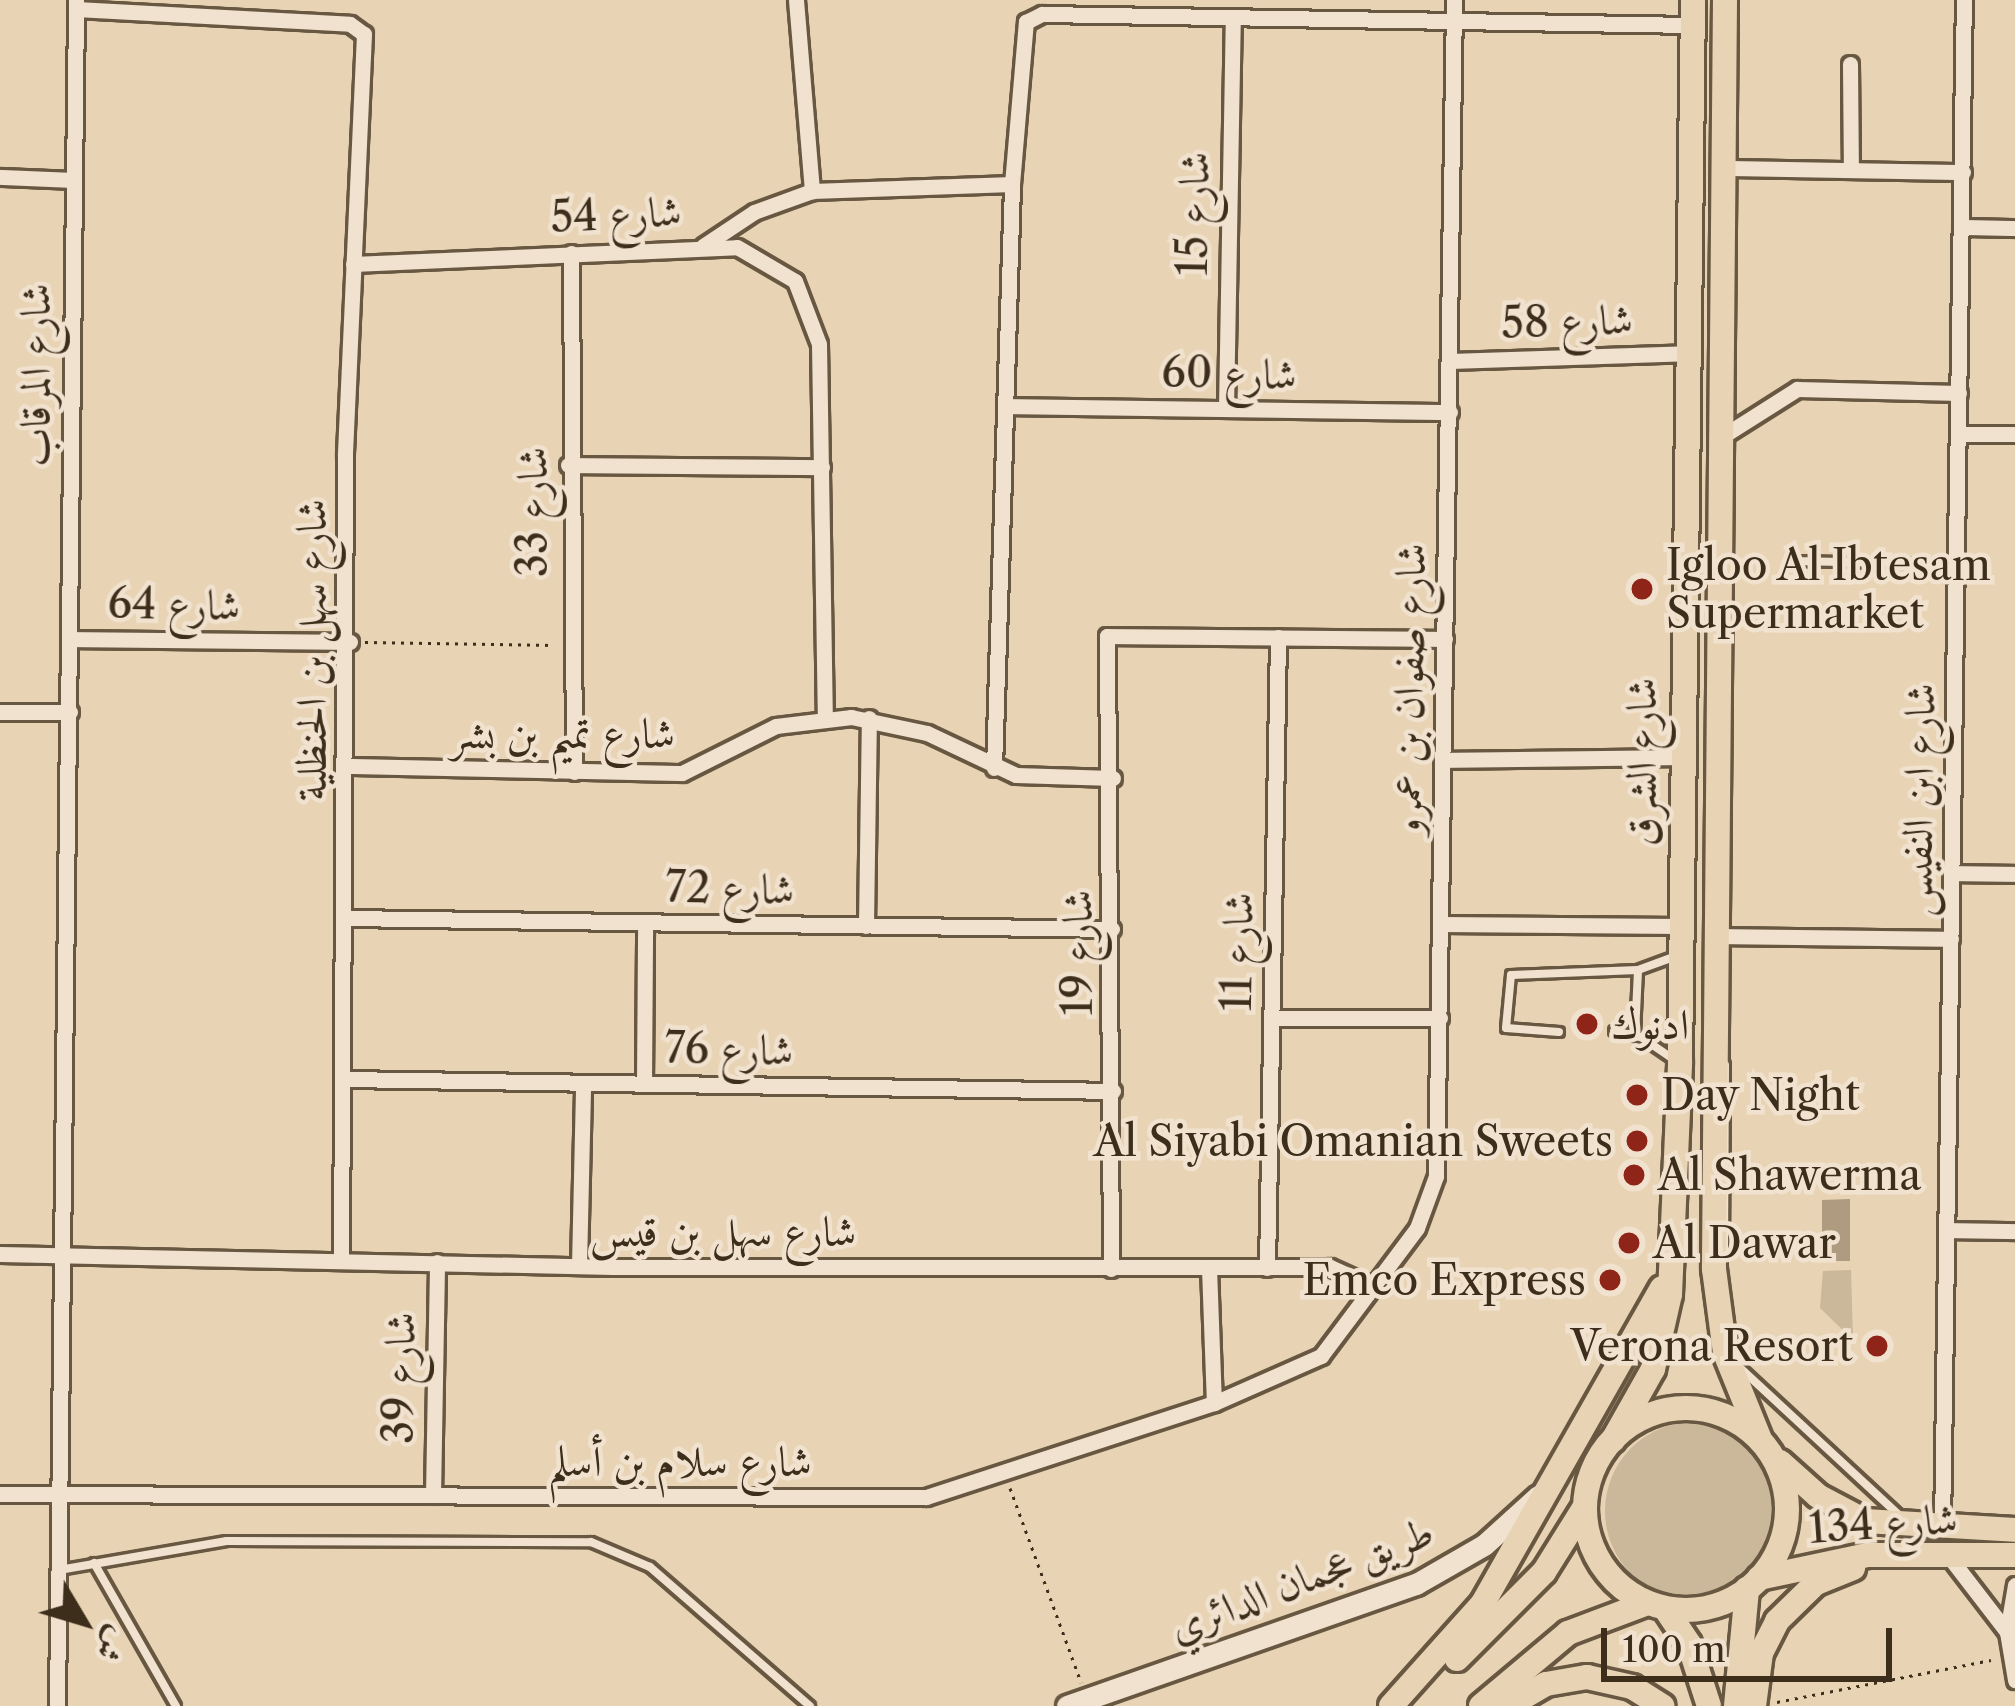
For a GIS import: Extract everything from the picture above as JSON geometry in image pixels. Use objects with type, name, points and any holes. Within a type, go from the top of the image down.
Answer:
[{"type":"main road","name":"شارع الشرق","points":[[1726,0],[1712,936],[1714,1269],[1725,1353],[1765,1446]]},
{"type":"main road","name":"شارع الشرق","points":[[1613,1440],[1662,1342],[1672,1252],[1680,1064],[1679,757],[1693,13]]},
{"type":"main road","points":[[1686,353],[1700,407],[1714,414],[1723,404]]},
{"type":"main road","points":[[1391,1706],[1474,1616],[1543,1491],[1644,1331],[1672,1252]]},
{"type":"main road","points":[[1407,1706],[1527,1592],[1586,1506],[1598,1459],[1613,1440],[1652,1414],[1698,1408],[1765,1446],[1787,1508],[1780,1546],[1753,1584],[1736,1706]]},
{"type":"main road","name":"شارع 134","points":[[1765,1446],[1849,1514],[1945,1542],[2015,1555]]},
{"type":"main road","name":"طريق عجمان الدائري","points":[[1077,1702],[1416,1584],[1484,1545],[1543,1491]]},
{"type":"main road","points":[[1586,1506],[1595,1553],[1657,1605],[1689,1644],[1708,1706]]},
{"type":"main road","name":"شارع 134","points":[[1753,1584],[2015,1530]]},
{"type":"main road","points":[[1755,1706],[1761,1653],[1789,1606],[1832,1575],[1895,1554]]},
{"type":"main road","points":[[1481,1706],[1568,1633],[1657,1605],[1700,1609],[1753,1584]]},
{"type":"main road","points":[[1508,1706],[1546,1684],[1587,1677],[1632,1687],[1662,1706]]},
{"type":"street","points":[[796,0],[812,191]]},
{"type":"street","name":"شارع صفوان بن عمرو","points":[[1329,1347],[1374,1287],[1434,1190],[1454,0]]},
{"type":"street","name":"شارع ابن النفيس","points":[[1945,1542],[1964,0]]},
{"type":"street","name":"شارع سهل بن الحنظلية","points":[[76,5],[350,24],[364,40],[345,454],[350,642],[341,1260]]},
{"type":"street","name":"شارع المرقاب","points":[[57,1706],[76,5]]},
{"type":"street","points":[[994,768],[1012,184],[1020,38],[1027,22],[1042,14],[1454,21],[1693,13]]},
{"type":"street","name":"شارع 15","points":[[1226,409],[1233,20]]},
{"type":"street","points":[[1850,64],[1851,170]]},
{"type":"street","points":[[1723,168],[1963,172]]},
{"type":"street","points":[[0,177],[72,180]]},
{"type":"street","name":"شارع 54","points":[[353,264],[703,246],[754,212],[812,191],[1012,184]]},
{"type":"street","points":[[1961,227],[2015,228]]},
{"type":"street","points":[[703,246],[736,247],[769,259],[812,310],[822,467],[825,717]]},
{"type":"street","name":"شارع 33","points":[[571,253],[567,645],[574,772]]},
{"type":"street","name":"شارع 58","points":[[1450,361],[1686,353]]},
{"type":"street","points":[[1723,436],[1797,389],[1959,393]]},
{"type":"street","name":"شارع 60","points":[[1008,406],[1450,412]]},
{"type":"street","points":[[1959,434],[2015,434]]},
{"type":"street","points":[[568,465],[822,467]]},
{"type":"street","name":"شارع 19","points":[[1111,1269],[1114,778],[1107,636],[1278,638]]},
{"type":"street","points":[[1278,638],[1445,639]]},
{"type":"street","name":"شارع 11","points":[[1267,1268],[1278,638]]},
{"type":"street","name":"شارع 64","points":[[70,639],[350,642]]},
{"type":"street","points":[[0,712],[70,712]]},
{"type":"street","name":"شارع تميم بن بشر","points":[[348,766],[682,773],[776,726],[825,717],[869,718],[927,734],[994,768],[1064,782],[1114,778]]},
{"type":"street","points":[[866,926],[869,718]]},
{"type":"street","points":[[1442,760],[1679,757]]},
{"type":"street","points":[[1952,873],[2015,874]]},
{"type":"street","name":"شارع 72","points":[[346,918],[1112,929]]},
{"type":"street","points":[[644,1084],[645,922]]},
{"type":"street","points":[[1440,924],[1680,926]]},
{"type":"street","points":[[1712,936],[1952,939]]},
{"type":"street","points":[[1272,1018],[1440,1018]]},
{"type":"street","name":"شارع 76","points":[[344,1079],[1113,1091]]},
{"type":"street","points":[[579,1266],[583,1083]]},
{"type":"street","points":[[1950,1230],[2015,1232]]},
{"type":"street","name":"شارع سهل بن قيس","points":[[0,1255],[579,1266],[1342,1268],[1374,1287]]},
{"type":"street","name":"شارع 39","points":[[433,1495],[437,1262]]},
{"type":"street","points":[[1209,1268],[1214,1403]]},
{"type":"street","name":"شارع سلام بن أسلم","points":[[0,1494],[901,1498],[1005,1475],[1214,1403],[1305,1369],[1329,1347]]},
{"type":"street","points":[[1945,1542],[2006,1632],[2015,1680]]},
{"type":"street","points":[[2006,1632],[2015,1585]]},
{"type":"lane","points":[[1795,561],[1958,564]]},
{"type":"lane","points":[[1559,1033],[1509,1032],[1511,975],[1638,970],[1680,955]]},
{"type":"lane","points":[[1635,1034],[1638,970]]},
{"type":"lane","points":[[1614,1031],[1635,1034],[1680,1064]]},
{"type":"lane","points":[[1725,1353],[1913,1529]]},
{"type":"lane","points":[[59,1570],[227,1541],[613,1546],[650,1567],[809,1706]]},
{"type":"lane","points":[[94,1563],[176,1706]]},
{"type":"path","points":[[350,642],[567,645]]},
{"type":"path","points":[[1005,1475],[1077,1702]]},
{"type":"path","points":[[1755,1706],[2011,1656]]},
{"type":"shaded area","points":[[1850,1199],[1850,1261],[1822,1261],[1822,1200]]},
{"type":"shaded area","points":[[1851,1270],[1853,1340],[1820,1308],[1823,1271]]},
{"type":"shaded area","points":[[1694,1422],[1728,1429],[1757,1448],[1776,1477],[1783,1511],[1776,1545],[1757,1574],[1728,1593],[1694,1600],[1660,1593],[1631,1574],[1612,1545],[1605,1511],[1612,1477],[1631,1448],[1660,1429]]},
{"type":"place","name":"Igloo Al Ibtesam Supermarket","points":[[1642,589]]},
{"type":"place","name":"ادنوك","points":[[1587,1024]]},
{"type":"place","name":"Day Night","points":[[1637,1095]]},
{"type":"place","name":"Al Siyabi Omanian Sweets","points":[[1637,1141]]},
{"type":"place","name":"Al Shawerma","points":[[1634,1175]]},
{"type":"place","name":"Al Dawar","points":[[1629,1243]]},
{"type":"place","name":"Emco Express","points":[[1610,1280]]},
{"type":"place","name":"Verona Resort","points":[[1877,1346]]}]
